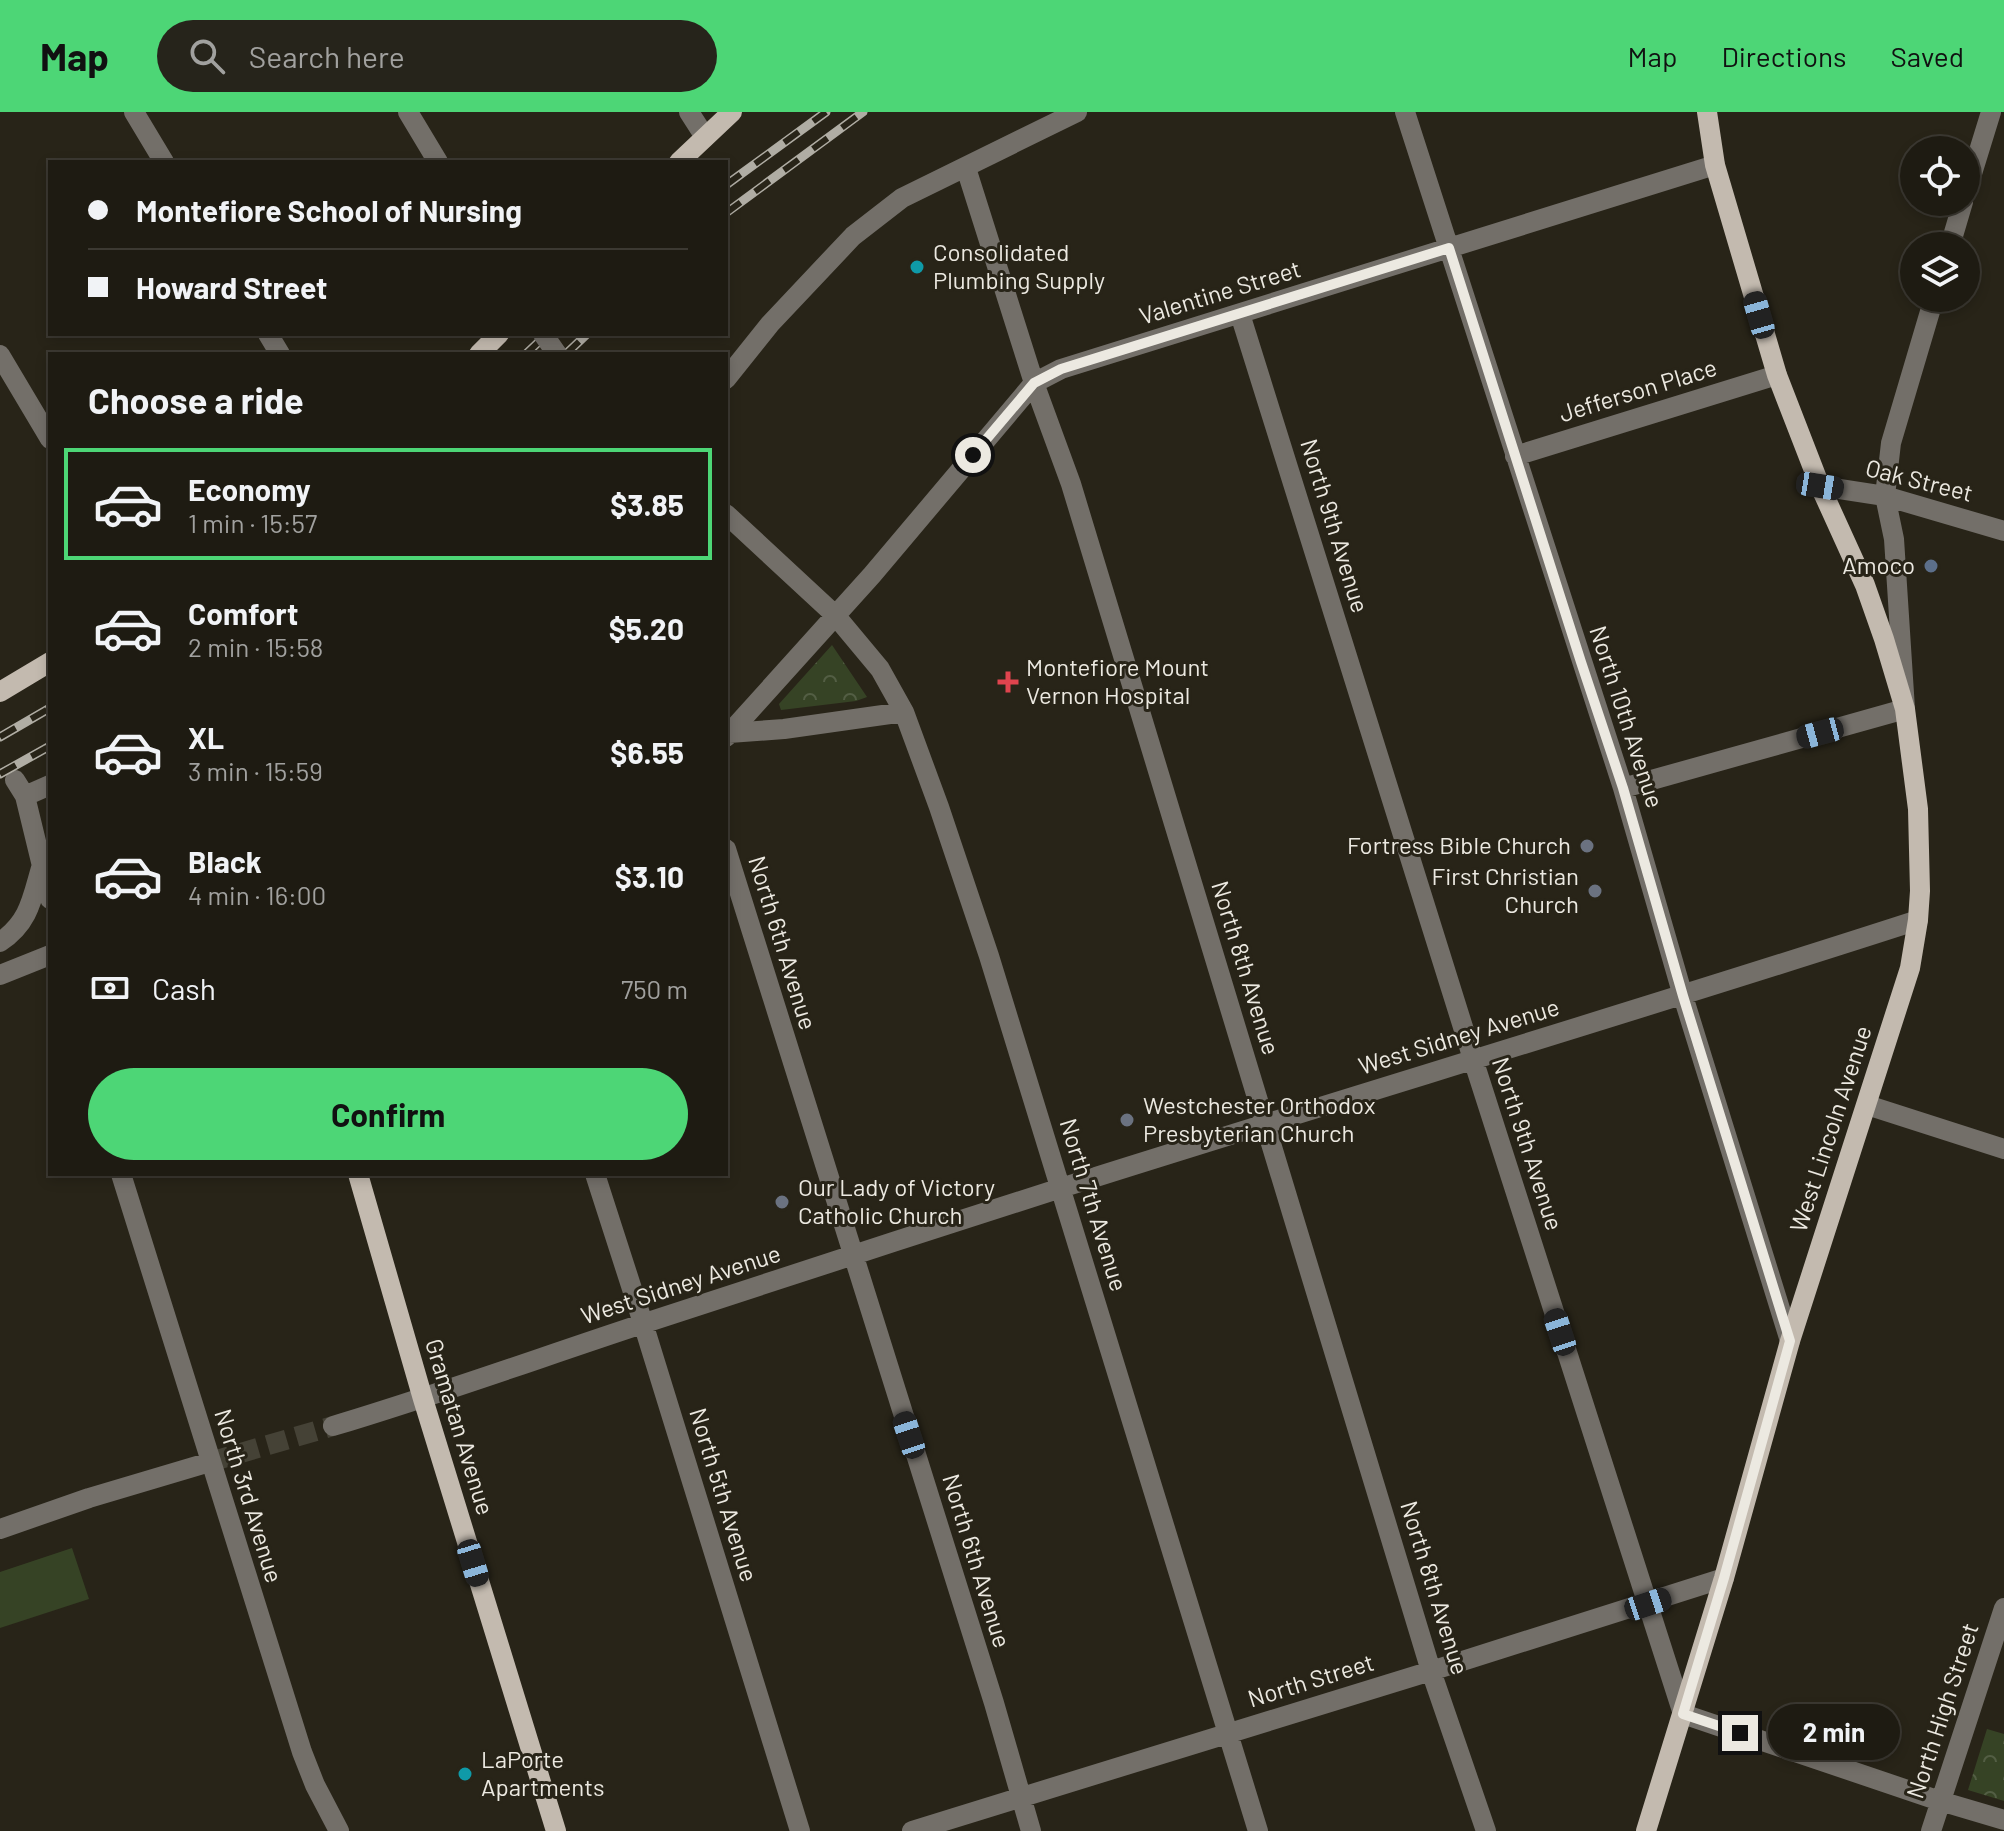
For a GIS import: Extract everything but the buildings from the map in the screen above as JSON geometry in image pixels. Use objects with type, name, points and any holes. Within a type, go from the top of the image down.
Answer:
[{"type":"main road","points":[[681,160],[732,112]]},
{"type":"main road","name":"West Lincoln Avenue","points":[[1646,1831],[1724,1578],[1790,1341],[1910,968],[1920,891],[1918,809],[1905,709],[1865,585],[1820,486],[1777,375],[1715,165],[1707,112]]},
{"type":"main road","points":[[481,352],[497,336]]},
{"type":"main road","points":[[0,692],[48,663]]},
{"type":"main road","name":"Gramatan Avenue","points":[[359,1176],[423,1399],[556,1831]]},
{"type":"street","points":[[134,112],[163,160]]},
{"type":"street","points":[[408,112],[437,160]]},
{"type":"street","points":[[689,112],[705,137]]},
{"type":"street","points":[[728,376],[770,324],[853,236],[902,198],[1077,112]]},
{"type":"street","name":"North 10th Avenue","points":[[1405,112],[1623,788],[1683,996],[1790,1341]]},
{"type":"street","points":[[1980,148],[1991,112]]},
{"type":"street","name":"Valentine Street","points":[[728,735],[872,575],[1034,383],[1061,369],[1715,165]]},
{"type":"street","name":"North 8th Avenue","points":[[966,168],[1034,383],[1071,484],[1431,1671],[1486,1831]]},
{"type":"street","name":"West Lincoln Avenue","points":[[1905,709],[1894,539],[1885,496],[1891,443],[1930,312]]},
{"type":"street","name":"North 9th Avenue","points":[[1240,314],[1473,1059],[1683,1714]]},
{"type":"street","points":[[0,355],[48,436]]},
{"type":"street","name":"Jefferson Place","points":[[1515,456],[1777,375]]},
{"type":"street","name":"Oak Street","points":[[1820,486],[1885,496],[2004,531]]},
{"type":"street","name":"North 7th Avenue","points":[[728,516],[835,615],[880,669],[904,712],[971,900],[1258,1831]]},
{"type":"street","points":[[1623,788],[1905,709]]},
{"type":"street","points":[[728,735],[904,712]]},
{"type":"street","points":[[48,785],[20,788],[48,890]]},
{"type":"street","name":"North 6th Avenue","points":[[728,855],[994,1703],[1031,1831]]},
{"type":"street","points":[[0,942],[21,924],[30,907],[42,864]]},
{"type":"street","name":"West Sidney Avenue","points":[[333,1426],[1061,1188],[1918,920]]},
{"type":"street","points":[[0,955],[48,952]]},
{"type":"street","points":[[0,975],[48,953]]},
{"type":"street","points":[[1867,1105],[2004,1149]]},
{"type":"street","name":"North 3rd Avenue","points":[[122,1176],[302,1752],[338,1830]]},
{"type":"street","name":"North 5th Avenue","points":[[596,1176],[800,1831]]},
{"type":"street","points":[[0,1529],[89,1498],[210,1462]]},
{"type":"street","name":"North Street","points":[[912,1831],[1724,1578]]},
{"type":"street","name":"North High Street","points":[[1931,1831],[2004,1608]]},
{"type":"street","points":[[1683,1714],[2004,1820]]},
{"type":"green space","points":[[832,645],[867,697],[781,710],[779,704]]},
{"type":"green space","points":[[72,1548],[89,1599],[0,1628],[0,1572]]},
{"type":"green space","points":[[1987,1729],[2004,1734],[2004,1801],[1968,1790]]},
{"type":"tunnel","points":[[210,1462],[333,1426]]},
{"type":"railway","points":[[728,184],[826,112]]},
{"type":"railway","points":[[728,212],[863,112]]},
{"type":"railway","points":[[528,352],[545,336]]},
{"type":"railway","points":[[568,352],[585,336]]},
{"type":"railway","points":[[0,737],[48,709]]},
{"type":"railway","points":[[0,774],[48,747]]},
{"type":"place","name":"Consolidated Plumbing Supply","points":[[917,267]]},
{"type":"place","name":"Amoco","points":[[1931,566]]},
{"type":"place","name":"Montefiore Mount Vernon Hospital","points":[[1008,682]]},
{"type":"place","name":"Fortress Bible Church","points":[[1587,846]]},
{"type":"place","name":"First Christian Church","points":[[1595,891]]},
{"type":"place","name":"Westchester Orthodox Presbyterian Church","points":[[1127,1120]]},
{"type":"place","name":"Our Lady of Victory Catholic Church","points":[[782,1202]]},
{"type":"place","name":"LaPorte Apartments","points":[[465,1774]]},
{"type":"route","points":[[973,455],[1034,383],[1061,369],[1449,248],[1623,788],[1683,996],[1790,1341],[1683,1714],[1740,1733]]}]
